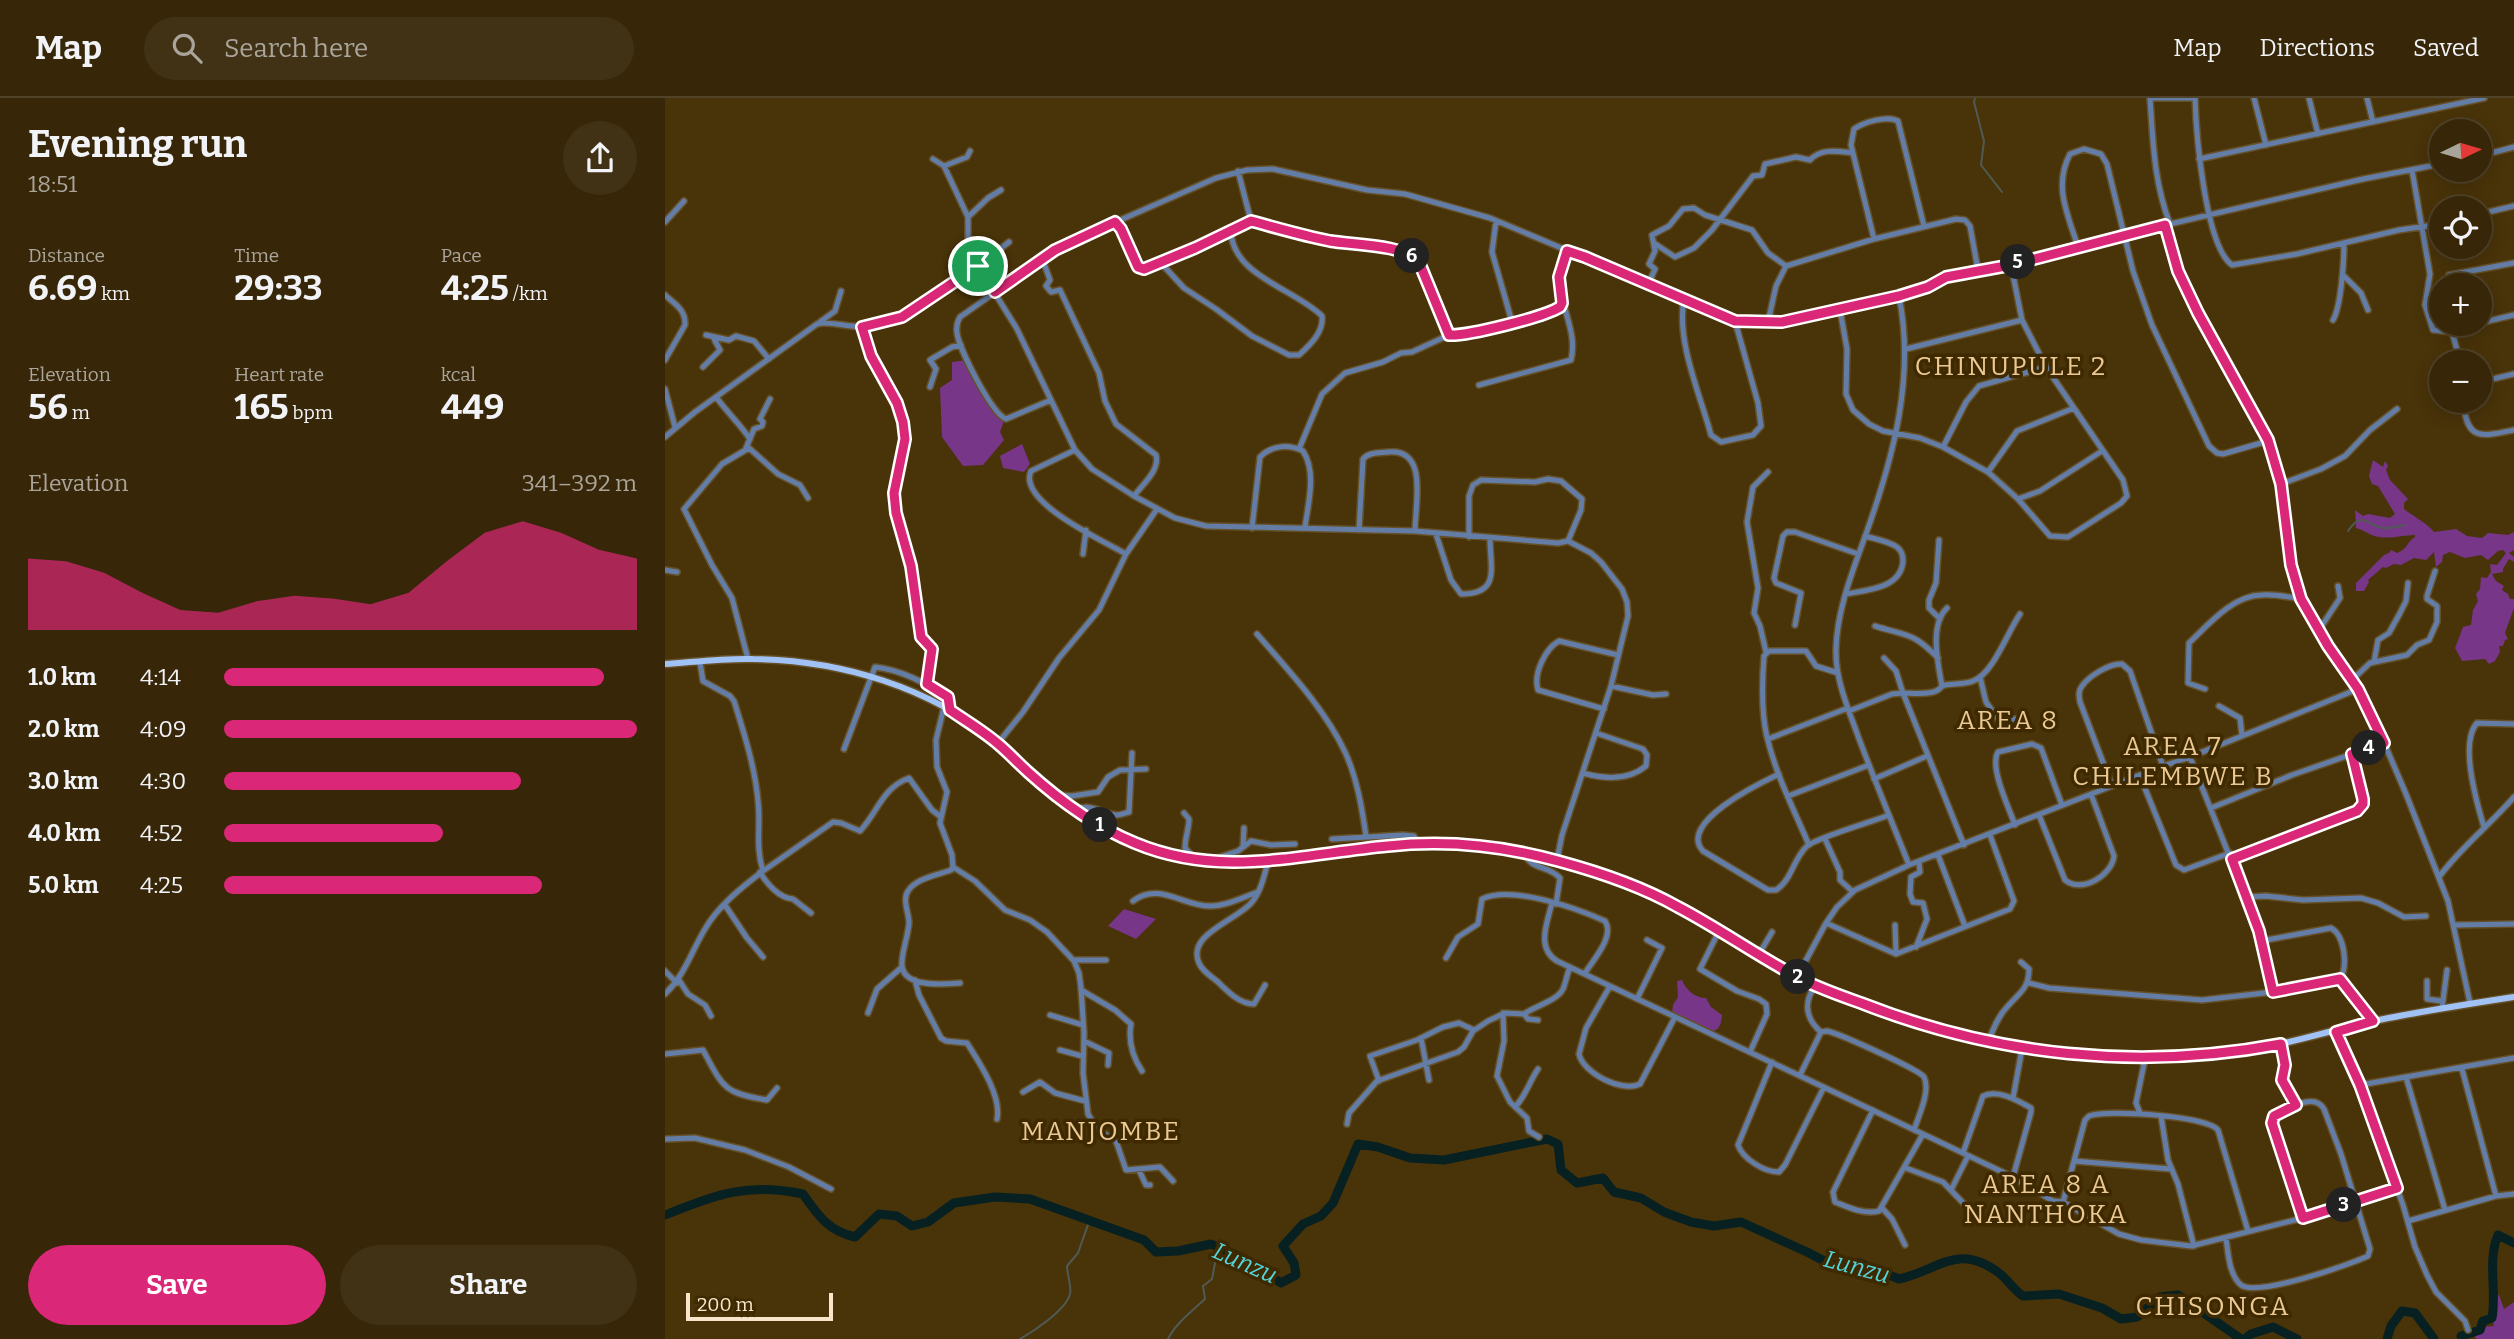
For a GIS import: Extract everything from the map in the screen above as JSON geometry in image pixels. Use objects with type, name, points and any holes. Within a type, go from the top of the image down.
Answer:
[{"type":"main road","points":[[665,664],[748,659],[821,665],[870,676],[901,687],[947,709],[998,743],[1075,810],[1135,843],[1178,857],[1208,861],[1268,862],[1417,844],[1482,847],[1557,860],[1614,878],[1674,904],[1815,986],[1912,1022],[2022,1049],[2145,1059],[2238,1052],[2336,1032],[2442,1004],[2514,997]]},
{"type":"street","points":[[2429,224],[2232,265],[2223,258],[2210,215],[2199,159],[2195,98],[2150,98],[2158,188],[2178,271],[2268,440],[2281,484],[2291,565],[2301,599],[2358,689],[2384,743],[2439,877],[2455,925],[2470,1003]]},
{"type":"street","points":[[2254,98],[2266,145]]},
{"type":"street","points":[[2309,98],[2318,134]]},
{"type":"street","points":[[2367,98],[2372,122]]},
{"type":"street","points":[[2199,159],[2484,98]]},
{"type":"street","points":[[1874,239],[1851,135],[1854,129],[1862,124],[1896,119],[1924,226]]},
{"type":"street","points":[[2492,153],[2514,147]]},
{"type":"street","points":[[944,166],[967,157],[971,151]]},
{"type":"street","points":[[1654,243],[1675,257],[1694,248],[1753,176],[1762,175],[1765,164],[1796,157],[1809,160],[1825,151],[1853,153]]},
{"type":"street","points":[[2078,247],[2063,203],[2061,187],[2066,162],[2075,151],[2096,151],[2105,158],[2123,235],[2152,325],[2209,446],[2217,453],[2223,454],[2268,440]]},
{"type":"street","points":[[933,159],[944,166],[968,217],[968,237],[978,266],[1017,329],[1075,450],[1092,469],[1134,496],[1191,523],[1252,528],[1415,531],[1469,537],[1568,541],[1591,553],[1601,562],[1622,589],[1628,616],[1612,686],[1562,835],[1557,860]]},
{"type":"street","points":[[1051,400],[1006,419],[1000,417],[961,345],[956,328],[958,320],[968,309],[1067,243],[1238,171],[1273,169],[1367,190],[1405,194],[1496,221],[1735,321],[1768,322],[1799,320],[1899,296],[1928,287],[1946,277],[2011,265],[2123,235],[2363,179],[2429,166]]},
{"type":"street","points":[[2412,170],[2430,273]]},
{"type":"street","points":[[1238,171],[1251,221]]},
{"type":"street","points":[[968,217],[1001,190]]},
{"type":"street","points":[[665,222],[684,201]]},
{"type":"street","points":[[2492,211],[2514,206]]},
{"type":"street","points":[[1649,285],[1655,269],[1650,264],[1655,251],[1653,235],[1669,226],[1683,209],[1694,208],[1705,215],[1752,230],[1768,253],[1786,266]]},
{"type":"street","points":[[1768,322],[1776,286],[1786,266],[1924,226],[1956,219],[1968,223],[1978,270]]},
{"type":"street","points":[[1115,222],[1121,229],[1138,267],[1145,268],[1251,221],[1331,241],[1392,249],[1414,256],[1419,262],[1449,335]]},
{"type":"street","points":[[1496,221],[1492,252],[1512,322]]},
{"type":"street","points":[[1160,262],[1184,288],[1252,336],[1289,355],[1299,355],[1315,338],[1322,325],[1322,316],[1247,266],[1234,246],[1231,232]]},
{"type":"street","points":[[817,324],[862,327],[902,317],[1009,242]]},
{"type":"street","points":[[2333,320],[2338,313],[2344,244]]},
{"type":"street","points":[[1479,385],[1570,360],[1570,333],[1559,277],[1567,251]]},
{"type":"street","points":[[1042,258],[1050,280],[1046,286],[1051,292],[1059,290],[1082,333],[1099,373],[1105,401],[1116,424],[1156,455],[1158,460],[1156,469],[1134,496]]},
{"type":"street","points":[[2460,273],[2514,263]]},
{"type":"street","points":[[1840,310],[1847,349],[1848,402],[1869,424],[1884,431],[1896,432],[1943,447],[1989,472],[2018,499],[2046,534],[2057,538],[2068,537],[2121,503],[2127,496],[2123,480],[2046,367],[2022,320],[2011,265]]},
{"type":"street","points":[[2343,274],[2361,293],[2368,310]]},
{"type":"street","points":[[2429,280],[2425,305],[2429,318]]},
{"type":"street","points":[[665,437],[835,312],[841,291]]},
{"type":"street","points":[[665,295],[679,307],[686,318],[685,325],[665,360]]},
{"type":"street","points":[[1899,296],[1906,369],[1896,432],[1888,471],[1846,594],[1836,648],[1837,673],[1849,710],[1909,865]]},
{"type":"street","points":[[1684,299],[1681,324],[1685,343],[1711,435],[1721,442],[1753,435],[1761,426],[1758,403],[1735,321]]},
{"type":"street","points":[[1299,449],[1322,394],[1338,378],[1353,370],[1412,352],[1449,335],[1466,334],[1553,311],[1562,303]]},
{"type":"street","points":[[2492,320],[2514,315]]},
{"type":"street","points":[[1906,349],[2022,320]]},
{"type":"street","points":[[862,327],[871,356],[897,403],[903,422],[905,439],[894,493],[897,517],[911,566],[921,637],[932,649],[927,684]]},
{"type":"street","points":[[706,335],[729,340],[736,337],[754,341],[769,359]]},
{"type":"street","points":[[703,367],[720,350],[713,337]]},
{"type":"street","points":[[930,387],[936,369],[930,360],[952,347],[961,345]]},
{"type":"street","points":[[1943,447],[1966,402],[1979,386],[2046,367]]},
{"type":"street","points":[[2492,379],[2514,374]]},
{"type":"street","points":[[665,389],[675,428]]},
{"type":"street","points":[[716,397],[750,439]]},
{"type":"street","points":[[748,659],[732,598],[683,511],[707,479],[726,460],[746,448],[754,429],[762,426],[760,419],[770,399]]},
{"type":"street","points":[[1989,472],[2017,430],[2074,408]]},
{"type":"street","points":[[2281,484],[2321,469],[2345,456],[2370,430],[2397,410]]},
{"type":"street","points":[[2465,413],[2467,424],[2474,433],[2485,436],[2514,430]]},
{"type":"street","points":[[1252,528],[1260,457],[1271,449],[1286,446],[1299,449],[1306,455],[1310,470],[1305,527]]},
{"type":"street","points":[[746,448],[751,448],[778,474],[800,485],[808,498]]},
{"type":"street","points":[[1075,450],[1031,471],[1029,477],[1035,496],[1045,507],[1126,554]]},
{"type":"street","points":[[1359,530],[1363,459],[1370,454],[1396,451],[1412,458],[1416,468],[1415,531]]},
{"type":"street","points":[[2018,499],[2040,491],[2102,451]]},
{"type":"street","points":[[1768,472],[1753,487],[1747,523],[1758,588],[1754,613],[1759,621],[1766,652],[1763,677],[1768,738],[1779,774],[1809,845]]},
{"type":"street","points":[[1469,537],[1469,496],[1477,481],[1553,480],[1561,481],[1582,499],[1581,510],[1568,541]]},
{"type":"street","points":[[998,743],[1023,712],[1059,658],[1099,610],[1126,554],[1157,509]]},
{"type":"street","points":[[1083,554],[1086,530]]},
{"type":"street","points":[[1795,625],[1801,593],[1776,583],[1774,578],[1783,536],[1787,532],[1795,532],[1858,554]]},
{"type":"street","points":[[1436,534],[1454,587],[1465,594],[1482,591],[1487,587],[1490,576],[1490,538]]},
{"type":"street","points":[[1846,594],[1885,585],[1899,573],[1902,565],[1902,556],[1896,547],[1865,536]]},
{"type":"street","points":[[1939,541],[1936,583],[1929,600],[1929,608],[1940,619]]},
{"type":"street","points":[[665,570],[677,572]]},
{"type":"street","points":[[2352,680],[2374,662],[2407,655],[2417,645],[2429,640],[2438,615],[2437,606],[2427,599],[2435,571]]},
{"type":"street","points":[[2374,662],[2378,640],[2389,633],[2405,604],[2408,583]]},
{"type":"street","points":[[2319,630],[2340,598],[2338,586]]},
{"type":"street","points":[[2205,689],[2187,683],[2189,643],[2221,613],[2243,599],[2260,594],[2301,599]]},
{"type":"street","points":[[1942,686],[1938,659],[1940,619],[1947,608]]},
{"type":"street","points":[[1768,738],[1884,697],[1936,691],[1942,686],[1959,685],[1980,677],[1991,666],[2020,614]]},
{"type":"street","points":[[1875,626],[1910,635],[1922,642],[1938,659]]},
{"type":"street","points":[[1257,634],[1315,701],[1340,742],[1360,797],[1366,836]]},
{"type":"street","points":[[1604,709],[1538,690],[1537,678],[1549,647],[1559,640],[1618,655]]},
{"type":"street","points":[[1766,652],[1806,651],[1816,666],[1837,673]]},
{"type":"street","points":[[1884,658],[1896,671],[1964,845]]},
{"type":"street","points":[[699,662],[703,681],[734,701],[745,737],[755,780],[760,825],[757,852],[762,872],[778,894],[793,899],[811,913]]},
{"type":"street","points":[[2112,786],[2079,693],[2083,683],[2111,665],[2122,664],[2130,671],[2163,766]]},
{"type":"street","points":[[844,749],[873,668],[909,676],[948,697],[947,709],[936,740],[937,767],[947,792],[940,823],[952,855],[953,867]]},
{"type":"street","points":[[1980,677],[1986,702],[1998,719],[2016,719]]},
{"type":"street","points":[[1612,686],[1653,695],[1666,694]]},
{"type":"street","points":[[1797,977],[1826,923],[1853,892],[1909,865],[2358,689]]},
{"type":"street","points":[[2219,706],[2240,718],[2242,735]]},
{"type":"street","points":[[2484,827],[2472,772],[2469,743],[2472,731],[2477,723],[2514,724]]},
{"type":"street","points":[[1583,774],[1611,779],[1639,771],[1646,766],[1647,755],[1643,750],[1596,733]]},
{"type":"street","points":[[2211,808],[2292,775],[2384,743]]},
{"type":"street","points":[[2015,825],[1995,768],[1995,755],[1998,752],[2032,744],[2041,748],[2062,805]]},
{"type":"street","points":[[1075,810],[1081,807],[1117,815],[1129,813],[1132,753]]},
{"type":"street","points":[[2140,776],[2176,865],[2184,870],[2357,811],[2363,804],[2363,799],[2352,754]]},
{"type":"street","points":[[1874,779],[1927,756]]},
{"type":"street","points":[[2190,757],[2246,897],[2261,941],[2273,992]]},
{"type":"street","points":[[1788,796],[1869,765]]},
{"type":"street","points":[[1055,795],[1072,796],[1098,792],[1108,777],[1120,770],[1146,769]]},
{"type":"street","points":[[1779,774],[1737,796],[1711,815],[1698,838],[1699,847],[1752,882],[1772,891],[1786,882],[1799,856],[1809,845],[1889,815]]},
{"type":"street","points":[[665,994],[678,982],[706,927],[725,905],[762,872],[833,822],[860,831],[884,794],[897,782],[909,778],[932,810],[941,817]]},
{"type":"street","points":[[2039,815],[2066,880],[2073,884],[2094,881],[2104,875],[2114,860],[2091,794]]},
{"type":"street","points":[[2439,877],[2450,862],[2514,797]]},
{"type":"street","points":[[1184,813],[1189,819],[1185,848],[1196,860]]},
{"type":"street","points":[[1243,847],[1244,828]]},
{"type":"street","points":[[1826,923],[1896,954],[2013,906],[2011,893],[1990,835]]},
{"type":"street","points":[[1332,839],[1413,836],[1417,844]]},
{"type":"street","points":[[1825,839],[1840,872],[1840,880],[1853,892]]},
{"type":"street","points":[[1208,861],[1238,851],[1251,841],[1271,845],[1295,844]]},
{"type":"street","points":[[1523,852],[1532,865],[1553,872],[1560,878],[1545,932],[1545,947],[1551,957],[2013,1177],[2119,1234],[2151,1242],[2194,1246],[2303,1218],[2397,1188]]},
{"type":"street","points":[[1938,855],[1965,926]]},
{"type":"street","points":[[1265,985],[1257,1001],[1250,1005],[1231,994],[1203,969],[1197,960],[1198,948],[1204,936],[1247,908],[1258,892],[1268,862]]},
{"type":"street","points":[[1915,947],[1927,919],[1923,903],[1913,902],[1910,894],[1911,877],[1920,872],[1919,862]]},
{"type":"street","points":[[953,867],[975,881],[1005,909],[1030,920],[1047,932],[1074,960],[1079,973],[1085,1101],[1088,1114],[1097,1129],[1116,1141],[1126,1170],[1160,1167],[1173,1181]]},
{"type":"street","points":[[868,1013],[874,993],[902,967],[909,926],[905,897],[909,889],[953,867]]},
{"type":"street","points":[[1133,901],[1143,894],[1152,893],[1201,906],[1219,906],[1258,892]]},
{"type":"street","points":[[1446,958],[1458,937],[1478,925],[1482,899],[1500,894],[1554,904],[1605,921],[1608,935],[1585,973]]},
{"type":"street","points":[[2246,897],[2275,896],[2303,900],[2361,898],[2378,903],[2404,917],[2426,916]]},
{"type":"street","points":[[725,905],[763,957]]},
{"type":"street","points":[[2455,925],[2514,924]]},
{"type":"street","points":[[1895,925],[1896,954]]},
{"type":"street","points":[[2261,941],[2331,928],[2336,931],[2341,943],[2344,968],[2340,979]]},
{"type":"street","points":[[1719,931],[1700,970],[1728,987],[1766,1004],[1767,1014],[1750,1052]]},
{"type":"street","points":[[1759,954],[1772,932]]},
{"type":"street","points":[[1637,999],[1662,948],[1647,940]]},
{"type":"street","points":[[1074,960],[1106,960]]},
{"type":"street","points":[[1988,1042],[2006,1009],[2020,996],[2028,982],[2029,969],[2021,962]]},
{"type":"street","points":[[902,967],[906,974],[915,980],[932,984],[960,983]]},
{"type":"street","points":[[1347,1124],[1349,1113],[1373,1084],[1462,1049],[1474,1030],[1503,1013],[1524,1014],[1533,1007],[1547,1003],[1563,989],[1570,967]]},
{"type":"street","points":[[2427,981],[2427,999],[2442,1004],[2447,970]]},
{"type":"street","points":[[665,971],[688,994],[705,1005],[711,1016]]},
{"type":"street","points":[[2028,982],[2049,988],[2202,1000],[2273,992],[2340,979]]},
{"type":"street","points":[[2340,979],[2373,1021]]},
{"type":"street","points":[[915,980],[919,995],[941,1038],[967,1043],[976,1057],[996,1098],[997,1119]]},
{"type":"street","points":[[1611,986],[1586,1028],[1579,1054],[1586,1068],[1603,1079],[1631,1087],[1640,1084],[1675,1017]]},
{"type":"street","points":[[1815,986],[1809,996],[1807,1008],[1812,1024],[1821,1032],[1832,1032],[1922,1075],[1925,1091],[1915,1130]]},
{"type":"street","points":[[1080,990],[1115,1010],[1131,1024],[1129,1039],[1135,1061],[1142,1071]]},
{"type":"street","points":[[1503,1013],[1504,1041],[1497,1076],[1510,1102],[1527,1118],[1529,1131],[1539,1138]]},
{"type":"street","points":[[1524,1014],[1528,1019],[1538,1020]]},
{"type":"street","points":[[1050,1015],[1083,1025]]},
{"type":"street","points":[[1379,1081],[1370,1056],[1459,1023],[1474,1030]]},
{"type":"street","points":[[1800,1075],[1821,1032]]},
{"type":"street","points":[[2336,1032],[2360,1085],[2397,1188],[2416,1251],[2433,1288],[2465,1321],[2468,1330]]},
{"type":"street","points":[[1421,1038],[1429,1080]]},
{"type":"street","points":[[1084,1041],[1109,1053],[1108,1065]]},
{"type":"street","points":[[2281,1044],[2285,1065],[2282,1080],[2296,1105]]},
{"type":"street","points":[[2013,1098],[2022,1049]]},
{"type":"street","points":[[665,1054],[703,1050],[720,1084],[727,1089],[767,1100],[777,1088]]},
{"type":"street","points":[[1060,1050],[1083,1056]]},
{"type":"street","points":[[2360,1085],[2514,1058]]},
{"type":"street","points":[[2140,1113],[2136,1103],[2145,1059]]},
{"type":"street","points":[[1772,1062],[1738,1145],[1741,1152],[1763,1168],[1775,1173],[1782,1170],[1824,1087]]},
{"type":"street","points":[[1515,1107],[1523,1099],[1538,1069]]},
{"type":"street","points":[[2462,1069],[2496,1196]]},
{"type":"street","points":[[2406,1077],[2445,1210]]},
{"type":"street","points":[[1023,1092],[1040,1082],[1055,1093],[1085,1101]]},
{"type":"street","points":[[1951,1190],[1983,1096],[1993,1093],[2013,1098],[2031,1108],[2013,1177]]},
{"type":"street","points":[[2226,1238],[2233,1272],[2245,1287],[2260,1287],[2304,1278],[2368,1256],[2370,1249],[2341,1154],[2321,1104],[2315,1101],[2296,1105],[2274,1116],[2272,1123],[2303,1218]]},
{"type":"street","points":[[1873,1110],[1833,1192],[1832,1198],[1835,1202],[1873,1213],[1882,1208],[1923,1134]]},
{"type":"street","points":[[2063,1202],[2085,1120],[2089,1116],[2140,1113],[2201,1122],[2217,1128],[2248,1231]]},
{"type":"street","points":[[2161,1116],[2171,1169],[2178,1184],[2194,1246]]},
{"type":"street","points":[[665,1139],[695,1138],[745,1150],[789,1167],[831,1189]]},
{"type":"street","points":[[2074,1161],[2171,1169]]},
{"type":"street","points":[[1906,1168],[1937,1179],[1967,1208]]},
{"type":"street","points":[[1139,1170],[1146,1185],[1150,1185]]},
{"type":"street","points":[[2408,1221],[2496,1196],[2514,1194]]},
{"type":"street","points":[[1882,1208],[1892,1219],[1905,1245]]},
{"type":"shaded area","points":[[967,360],[990,408],[1004,421],[1000,432],[1004,440],[983,465],[963,466],[942,437],[940,388],[952,380],[952,362]]},
{"type":"shaded area","points":[[1022,444],[1030,464],[1024,472],[1003,468],[1000,456]]},
{"type":"shaded area","points":[[2373,460],[2383,467],[2385,461],[2390,480],[2408,499],[2404,503],[2404,509],[2434,532],[2456,529],[2467,536],[2482,538],[2488,533],[2508,535],[2514,532],[2514,550],[2509,553],[2514,557],[2514,562],[2509,559],[2503,572],[2492,574],[2496,581],[2504,586],[2502,590],[2510,599],[2514,599],[2514,608],[2505,633],[2508,639],[2503,646],[2499,646],[2500,652],[2495,661],[2489,664],[2485,659],[2462,661],[2455,648],[2463,627],[2471,625],[2481,577],[2487,578],[2491,572],[2490,564],[2497,565],[2506,553],[2503,550],[2488,560],[2481,555],[2465,558],[2450,552],[2443,555],[2442,562],[2436,567],[2434,552],[2426,560],[2414,558],[2401,565],[2383,567],[2368,580],[2364,591],[2356,591],[2356,583],[2384,555],[2391,550],[2397,553],[2401,551],[2415,537],[2379,537],[2356,528],[2355,510],[2363,516],[2368,514],[2390,518],[2395,514],[2378,486],[2372,484],[2369,476]]},
{"type":"shaded area","points":[[1124,909],[1156,919],[1136,939],[1108,926]]},
{"type":"shaded area","points":[[1682,980],[1691,993],[1706,998],[1711,1007],[1722,1015],[1716,1030],[1711,1032],[1672,1014],[1678,997],[1677,981]]},
{"type":"shaded area","points":[[2499,1295],[2504,1309],[2514,1302],[2514,1339],[2477,1339],[2475,1337],[2481,1327],[2494,1326],[2489,1300]]},
{"type":"waterway","points":[[1975,98],[1984,141],[1981,165],[2002,192]]},
{"type":"waterway","points":[[2348,531],[2361,520],[2382,528],[2405,525]]},
{"type":"waterway","name":"Lunzu","points":[[665,1215],[732,1192],[765,1189],[783,1191],[803,1194],[831,1226],[855,1237],[879,1214],[897,1216],[912,1226],[928,1222],[954,1203],[995,1197],[1030,1199],[1144,1240],[1156,1252],[1178,1251],[1211,1244],[1243,1258],[1281,1283],[1296,1275],[1294,1263],[1283,1246],[1303,1224],[1321,1216],[1333,1203],[1358,1144],[1378,1147],[1410,1158],[1444,1160],[1547,1139],[1558,1144],[1561,1170],[1577,1183],[1603,1178],[1614,1192],[1641,1198],[1664,1212],[1691,1222],[1714,1226],[1741,1222],[1807,1252]]},
{"type":"waterway","points":[[1020,1339],[1049,1320],[1067,1300],[1070,1291],[1067,1266],[1078,1253],[1089,1222]]},
{"type":"waterway","name":"Lunzu","points":[[2462,1339],[2461,1336],[2480,1330],[2483,1321],[2492,1318],[2493,1255],[2498,1235],[2514,1243]]},
{"type":"waterway","points":[[1168,1339],[1179,1323],[1205,1299],[1203,1286],[1212,1279],[1218,1247]]},
{"type":"waterway","name":"Lunzu","points":[[1807,1252],[1832,1265],[1859,1263],[1899,1279],[1949,1261],[1972,1260],[1999,1273],[2023,1296],[2059,1294],[2102,1308],[2121,1319],[2137,1317],[2160,1297],[2178,1295],[2241,1339]]},
{"type":"waterway","name":"Lunzu","points":[[2387,1339],[2391,1326],[2402,1311],[2415,1313],[2434,1339]]},
{"type":"waterway","name":"Lunzu","points":[[2245,1339],[2251,1334],[2273,1327],[2297,1339]]},
{"type":"district","name":"CHINUPULE 2","points":[[2011,366]]},
{"type":"district","name":"AREA 8","points":[[2008,720]]},
{"type":"district","name":"AREA 7 CHILEMBWE B","points":[[2173,761]]},
{"type":"district","name":"MANJOMBE","points":[[1101,1131]]},
{"type":"district","name":"AREA 8 A NANTHOKA","points":[[2046,1199]]},
{"type":"district","name":"CHISONGA","points":[[2213,1306]]},
{"type":"route","points":[[1251,221],[1331,241],[1392,249],[1414,256],[1419,262],[1446,330],[1449,335],[1456,336],[1560,307],[1562,303],[1559,277],[1567,251],[1735,321],[1782,322],[1899,296],[1928,287],[1946,277],[2011,265],[2165,225],[2178,271],[2268,440],[2276,462],[2285,501],[2292,572],[2301,599],[2328,646],[2358,689],[2384,743],[2352,754],[2363,799],[2361,808],[2232,859],[2259,931],[2273,992],[2340,979],[2373,1021],[2336,1032],[2360,1085],[2397,1188],[2303,1218],[2272,1123],[2274,1116],[2296,1105],[2282,1080],[2285,1065],[2281,1044],[2238,1052],[2145,1059],[2022,1049],[1912,1022],[1815,986],[1674,904],[1614,878],[1557,860],[1492,848],[1417,844],[1268,862],[1204,861],[1154,850],[1087,818],[1055,795],[998,743],[950,710],[948,697],[927,684],[933,654],[931,646],[921,637],[915,585],[897,517],[894,493],[905,439],[903,422],[897,403],[871,356],[862,327],[902,317],[978,266],[995,292],[1067,243],[1115,222],[1121,229],[1138,267],[1144,269],[1251,221]]}]
